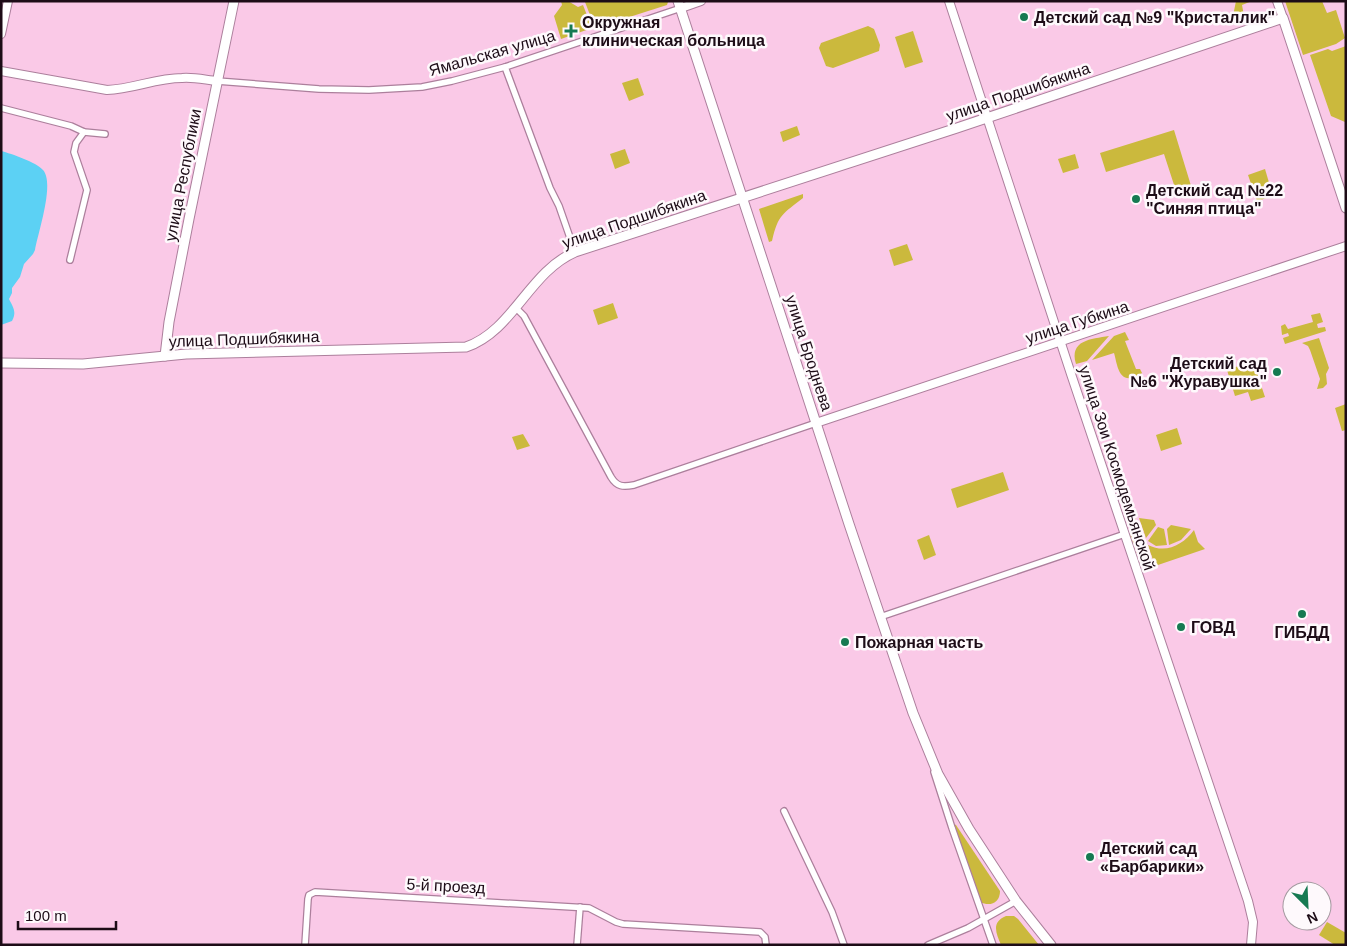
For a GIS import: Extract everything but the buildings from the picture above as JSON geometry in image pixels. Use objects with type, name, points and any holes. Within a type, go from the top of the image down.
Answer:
[{"type":"main road","name":"улица Республики","points":[[165,356],[177,283],[234,1]]},
{"type":"main road","name":"улица Броднева","points":[[679,5],[880,617],[926,746],[938,774],[969,829],[1016,901],[1051,945]]},
{"type":"main road","name":"улица Подшибякина","points":[[1,363],[83,364],[198,353],[460,348],[474,344],[489,336],[550,267],[575,252],[988,118],[1283,18]]},
{"type":"main road","points":[[1283,18],[1346,208]]},
{"type":"street","points":[[1,34],[8,1]]},
{"type":"street","name":"Ямальская улица","points":[[217,81],[319,89],[369,90],[422,87],[505,67],[679,5],[701,1]]},
{"type":"street","name":"улица Зои Космодемьянской","points":[[949,1],[1124,534],[1248,901],[1253,922],[1251,945]]},
{"type":"street","points":[[1277,1],[1283,18]]},
{"type":"street","points":[[505,67],[575,252]]},
{"type":"street","points":[[1,71],[107,90],[182,78],[217,81]]},
{"type":"street","points":[[1,108],[71,126],[84,132],[105,134]]},
{"type":"street","points":[[70,260],[87,190],[74,152],[76,143],[84,132]]},
{"type":"street","name":"улица Губкина","points":[[816,423],[1346,246]]},
{"type":"street","points":[[515,307],[524,316],[611,477],[621,487],[642,482],[816,423]]},
{"type":"street","points":[[880,617],[1124,534]]},
{"type":"street","points":[[926,746],[945,810],[993,945]]},
{"type":"street","points":[[784,811],[832,912],[844,945]]},
{"type":"street","name":"5-й проезд","points":[[305,945],[308,899],[312,893],[580,908],[594,910],[623,924],[760,932],[765,937],[766,945]]},
{"type":"street","points":[[928,945],[984,920],[1016,901]]},
{"type":"street","points":[[577,945],[580,908]]},
{"type":"shaded area","points":[[561,1],[568,1],[578,7],[583,5],[592,28],[561,39],[554,16],[562,5]]},
{"type":"shaded area","points":[[1236,1],[1252,1],[1242,5],[1244,16],[1232,21]]},
{"type":"shaded area","points":[[1285,1],[1322,1],[1327,13],[1336,10],[1345,38],[1336,44],[1303,55]]},
{"type":"shaded area","points":[[585,2],[668,2],[667,5],[595,28]]},
{"type":"shaded area","points":[[868,26],[874,29],[880,45],[879,51],[833,68],[826,66],[819,48],[821,43]]},
{"type":"shaded area","points":[[913,31],[923,62],[905,68],[895,37]]},
{"type":"shaded area","points":[[1346,46],[1345,122],[1331,116],[1310,55]]},
{"type":"shaded area","points":[[638,78],[644,95],[629,101],[622,83]]},
{"type":"shaded area","points":[[797,126],[800,135],[783,142],[780,132]]},
{"type":"shaded area","points":[[1174,130],[1192,189],[1177,194],[1164,154],[1106,172],[1100,153]]},
{"type":"shaded area","points":[[625,149],[630,163],[615,169],[610,154]]},
{"type":"shaded area","points":[[1075,154],[1079,168],[1063,173],[1058,159]]},
{"type":"shaded area","points":[[1265,169],[1273,196],[1257,201],[1248,175]]},
{"type":"shaded area","points":[[803,194],[803,198],[782,215],[772,241],[769,242],[759,209]]},
{"type":"shaded area","points":[[907,244],[913,260],[894,266],[889,250]]},
{"type":"shaded area","points":[[613,303],[618,318],[598,325],[593,310]]},
{"type":"shaded area","points":[[1320,313],[1323,322],[1317,324],[1318,328],[1325,327],[1326,331],[1285,344],[1283,338],[1289,336],[1288,333],[1282,335],[1281,326],[1285,324],[1288,329],[1313,322],[1311,315]]},
{"type":"shaded area","points":[[1125,332],[1129,340],[1125,341],[1136,369],[1140,369],[1142,373],[1131,378],[1121,374],[1114,353],[1092,360],[1114,336]]},
{"type":"shaded area","points":[[1109,336],[1087,361],[1076,364],[1075,356],[1079,345],[1089,340]]},
{"type":"shaded area","points":[[1319,338],[1329,368],[1326,374],[1327,384],[1323,388],[1317,389],[1320,379],[1308,346],[1302,343]]},
{"type":"shaded area","points":[[1253,361],[1265,397],[1251,401],[1248,392],[1235,396],[1227,370]]},
{"type":"shaded area","points":[[1346,404],[1346,430],[1342,431],[1335,408]]},
{"type":"shaded area","points":[[1177,428],[1182,444],[1161,451],[1156,435]]},
{"type":"shaded area","points":[[523,434],[530,446],[517,450],[512,437]]},
{"type":"shaded area","points":[[1003,472],[1009,490],[957,508],[951,489]]},
{"type":"shaded area","points":[[1135,518],[1151,567],[1144,566],[1140,562],[1130,534],[1130,525]]},
{"type":"shaded area","points":[[1139,518],[1154,520],[1156,525],[1146,538]]},
{"type":"shaded area","points":[[1171,525],[1191,529],[1181,540],[1169,545],[1167,529]]},
{"type":"shaded area","points":[[1158,527],[1164,529],[1167,545],[1156,546],[1148,541]]},
{"type":"shaded area","points":[[1194,530],[1198,542],[1205,549],[1155,566],[1148,545],[1161,549],[1168,548],[1185,540]]},
{"type":"shaded area","points":[[929,535],[936,555],[924,560],[917,540]]},
{"type":"shaded area","points":[[954,824],[1000,891],[1000,895],[994,903],[980,902]]},
{"type":"shaded area","points":[[1006,916],[1014,916],[1018,919],[1039,945],[1001,945],[996,928],[998,921]]},
{"type":"shaded area","points":[[1332,925],[1346,933],[1346,945],[1335,945],[1319,935],[1321,931],[1332,931]]},
{"type":"water","points":[[1,151],[24,159],[43,170],[46,176],[47,197],[35,250],[24,264],[20,277],[12,288],[9,299],[14,310],[12,321],[1,325]]},
{"type":"place","name":"Детский сад №9 \"Кристаллик\"","points":[[1024,17]]},
{"type":"place","name":"Окружная клиническая больница","points":[[571,31]]},
{"type":"place","name":"Детский сад №22 \"Синяя птица\"","points":[[1136,199]]},
{"type":"place","name":"Детский сад №6 \"Журавушка\"","points":[[1277,372]]},
{"type":"place","name":"ГИБДД","points":[[1302,614]]},
{"type":"place","name":"ГОВД","points":[[1181,627]]},
{"type":"place","name":"Пожарная часть","points":[[845,642]]},
{"type":"place","name":"Детский сад «Барбарики»","points":[[1090,857]]}]
